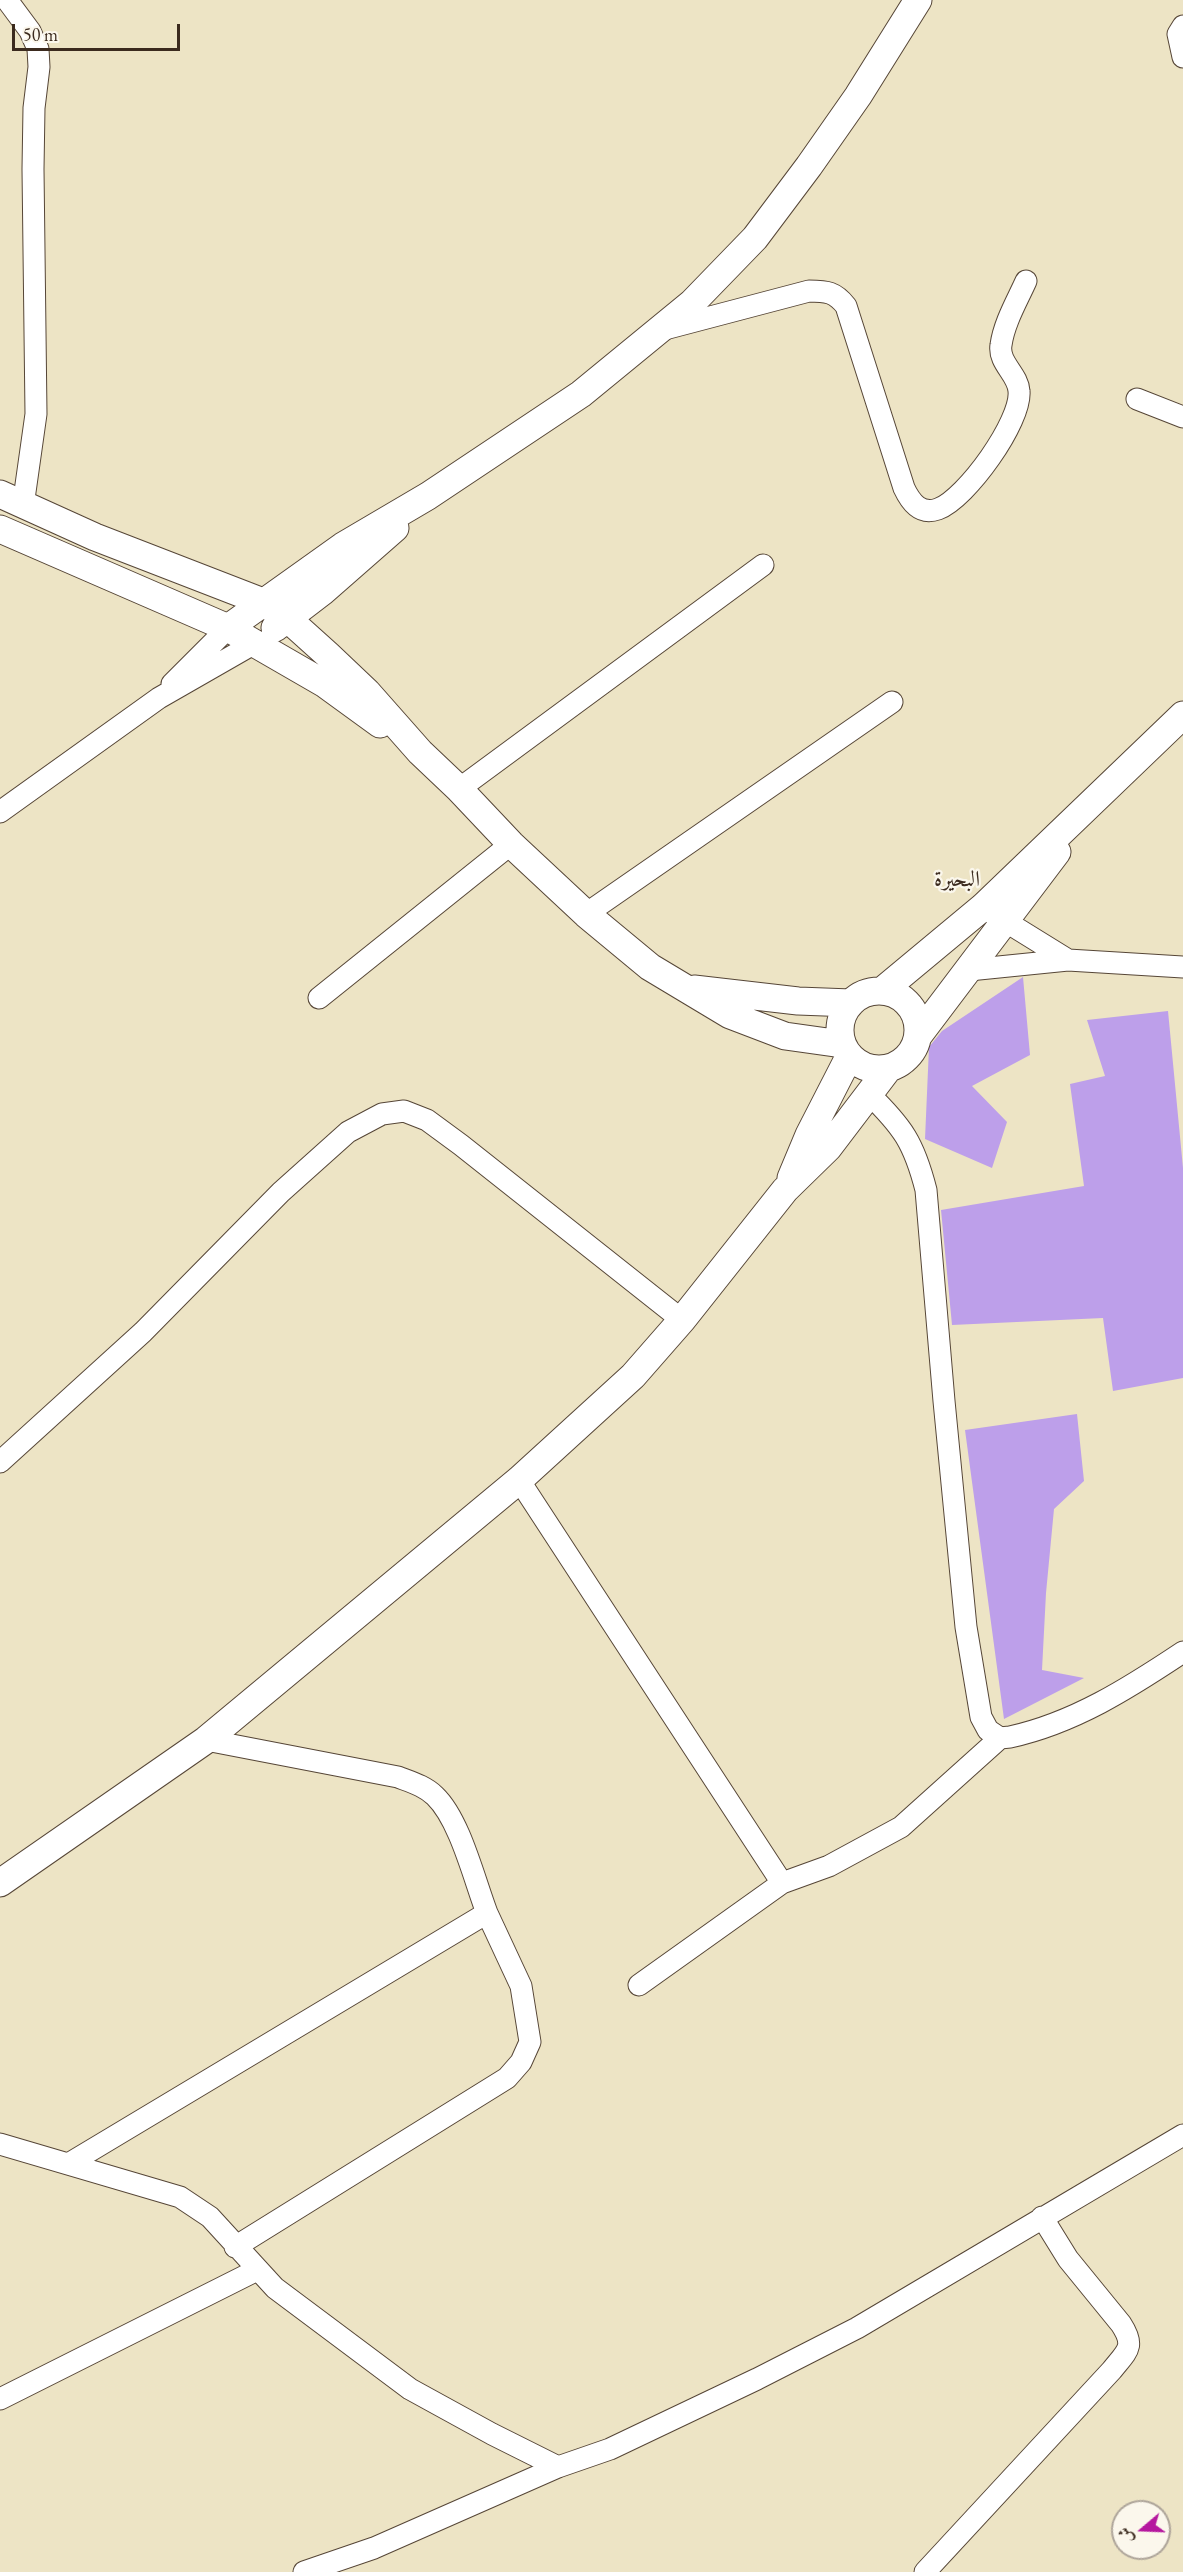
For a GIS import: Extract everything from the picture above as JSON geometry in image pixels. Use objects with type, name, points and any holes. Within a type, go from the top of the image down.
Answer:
[{"type":"street","points":[[7,0],[30,31],[38,49],[39,67],[34,108],[33,169],[36,414],[11,500],[95,537],[263,602],[288,619],[367,692],[420,752],[511,844],[586,915],[650,967],[689,988],[730,1015],[785,1036],[845,1051],[867,1069],[888,1069],[903,1062],[913,1050],[918,1036],[1101,793]]},
{"type":"street","points":[[159,698],[228,628],[263,602],[343,546],[428,496],[581,394],[692,303],[755,238],[852,104],[918,0]]},
{"type":"street","points":[[1183,26],[1178,34],[1183,57]]},
{"type":"street","points":[[661,330],[809,291],[829,291],[837,295],[846,306],[903,488],[909,499],[919,508],[929,512],[946,506],[970,483],[1002,442],[1019,400],[1020,390],[1000,348],[1026,281]]},
{"type":"street","points":[[1137,399],[1183,417]]},
{"type":"street","points":[[0,812],[159,698],[255,643],[288,619],[370,551],[428,496]]},
{"type":"street","points":[[0,529],[228,628],[325,684],[420,752]]},
{"type":"street","points":[[459,789],[763,565]]},
{"type":"street","points":[[586,915],[892,702]]},
{"type":"street","points":[[882,991],[983,906],[1183,715]]},
{"type":"street","points":[[319,998],[511,844]]},
{"type":"street","points":[[983,906],[1068,960]]},
{"type":"street","points":[[969,970],[1068,960],[1183,967]]},
{"type":"street","points":[[689,988],[798,1001],[850,1003]]},
{"type":"street","points":[[785,1190],[845,1051],[840,1022],[850,1003],[865,993],[882,991],[895,994],[913,1011],[918,1036]]},
{"type":"street","points":[[0,1883],[206,1740],[338,1633],[519,1480],[633,1376],[682,1320],[785,1190],[828,1148],[888,1069]]},
{"type":"street","points":[[868,1093],[896,1121],[908,1139],[918,1158],[926,1190],[966,1627],[981,1717],[988,1731],[1000,1738]]},
{"type":"street","points":[[0,1462],[143,1332],[281,1192],[348,1132],[382,1114],[404,1111],[427,1120],[461,1144],[682,1320]]},
{"type":"street","points":[[519,1480],[782,1883]]},
{"type":"street","points":[[639,1985],[782,1883],[829,1866],[902,1827],[1000,1738],[1027,1734],[1074,1717],[1134,1684],[1183,1652]]},
{"type":"street","points":[[206,1740],[398,1777],[418,1784],[435,1795],[452,1817],[487,1913],[521,1986],[530,2042],[521,2062],[507,2078],[235,2247]]},
{"type":"street","points":[[70,2163],[487,1913]]},
{"type":"street","points":[[304,2572],[374,2548],[558,2467],[610,2449],[807,2353],[857,2328],[1183,2135]]},
{"type":"street","points":[[0,2144],[180,2197],[210,2217],[257,2270],[298,2307],[411,2389],[558,2467]]},
{"type":"street","points":[[925,2572],[1030,2461],[1128,2350],[1129,2336],[1068,2259],[1042,2217]]},
{"type":"street","points":[[0,2399],[257,2270]]},
{"type":"street","points":[[352,2572],[374,2548]]},
{"type":"building","points":[[1023,977],[1030,1055],[972,1086],[1007,1122],[992,1168],[925,1139],[929,1047],[942,1031]]},
{"type":"building","points":[[1168,1011],[1183,1168],[1183,1378],[1113,1391],[1103,1318],[952,1325],[941,1210],[1084,1186],[1070,1084],[1105,1076],[1087,1020]]},
{"type":"building","points":[[1077,1414],[1084,1481],[1054,1509],[1042,1670],[1084,1678],[1004,1719],[965,1430]]},
{"type":"district","name":"البحيرة","points":[[957,880]]}]
